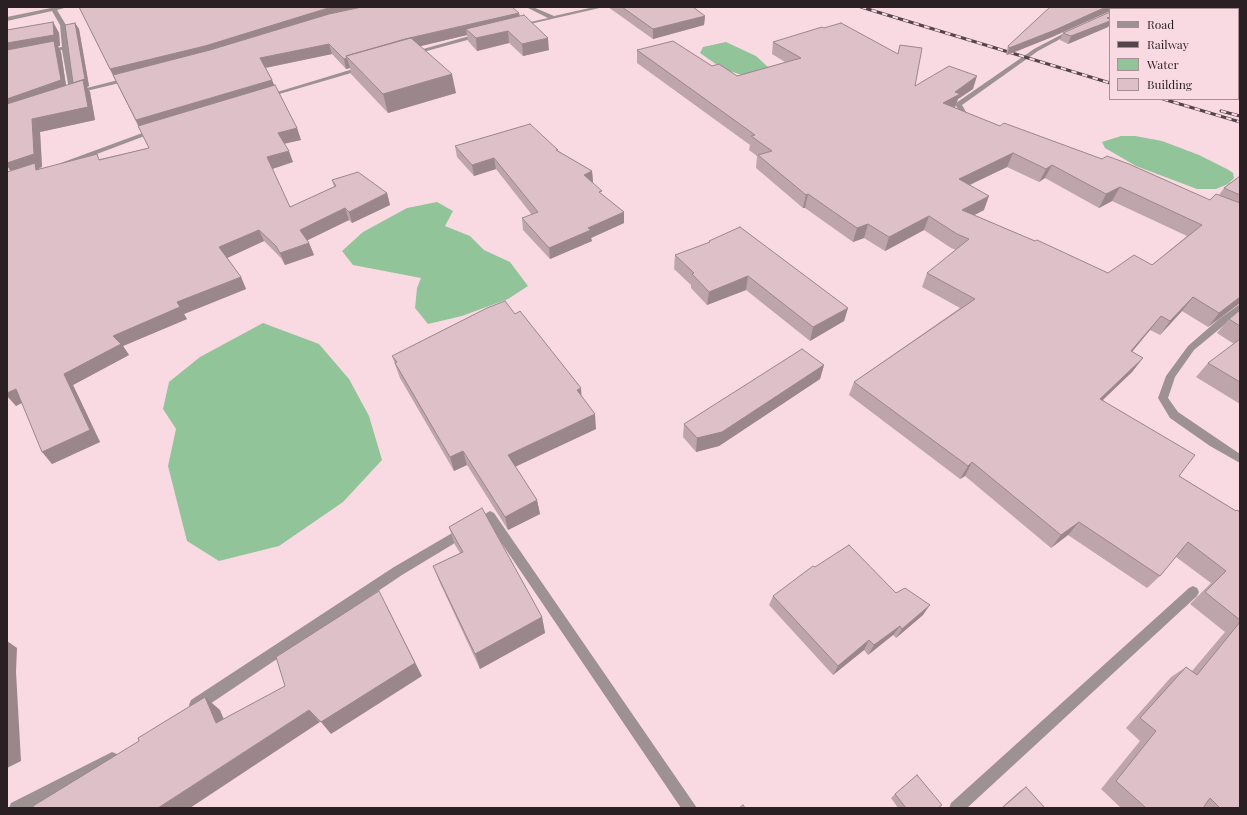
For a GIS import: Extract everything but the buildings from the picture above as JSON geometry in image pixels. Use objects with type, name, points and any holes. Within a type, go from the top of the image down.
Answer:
[{"type":"street","points":[[7,19],[65,7]]},
{"type":"street","points":[[529,7],[554,18]]},
{"type":"street","points":[[515,27],[601,7]]},
{"type":"street","points":[[54,9],[64,25],[65,48],[72,94]]},
{"type":"street","points":[[978,123],[966,118],[958,104],[1049,42],[1080,28]]},
{"type":"street","points":[[409,54],[485,34]]},
{"type":"street","points":[[36,53],[65,48]]},
{"type":"street","points":[[258,99],[371,66]]},
{"type":"street","points":[[65,96],[138,77]]},
{"type":"street","points":[[50,168],[159,128]]},
{"type":"street","points":[[1240,307],[1191,348],[1171,376],[1163,398],[1174,415],[1240,459]]},
{"type":"street","points":[[187,711],[398,571],[490,516],[690,808]]},
{"type":"street","points":[[956,808],[1192,592]]},
{"type":"street","points":[[16,808],[122,754]]},
{"type":"water","points":[[726,42],[756,56],[768,67],[765,71],[742,75],[723,69],[700,53],[703,47]]},
{"type":"water","points":[[1121,136],[1135,136],[1162,141],[1199,155],[1227,169],[1233,173],[1234,178],[1228,184],[1216,189],[1197,189],[1136,166],[1105,148],[1102,142]]},
{"type":"water","points":[[437,202],[453,211],[445,226],[470,236],[484,250],[510,262],[528,286],[508,299],[462,316],[428,324],[415,308],[417,288],[421,278],[353,265],[342,251],[363,232],[407,208]]},
{"type":"water","points":[[263,323],[319,344],[349,379],[369,416],[382,460],[343,502],[279,546],[219,561],[187,541],[168,466],[176,429],[163,409],[169,382],[200,357]]},
{"type":"railway","points":[[861,7],[1109,83]]},
{"type":"railway","points":[[1166,100],[1240,122]]},
{"type":"railway","points":[[1221,111],[1240,116]]}]
